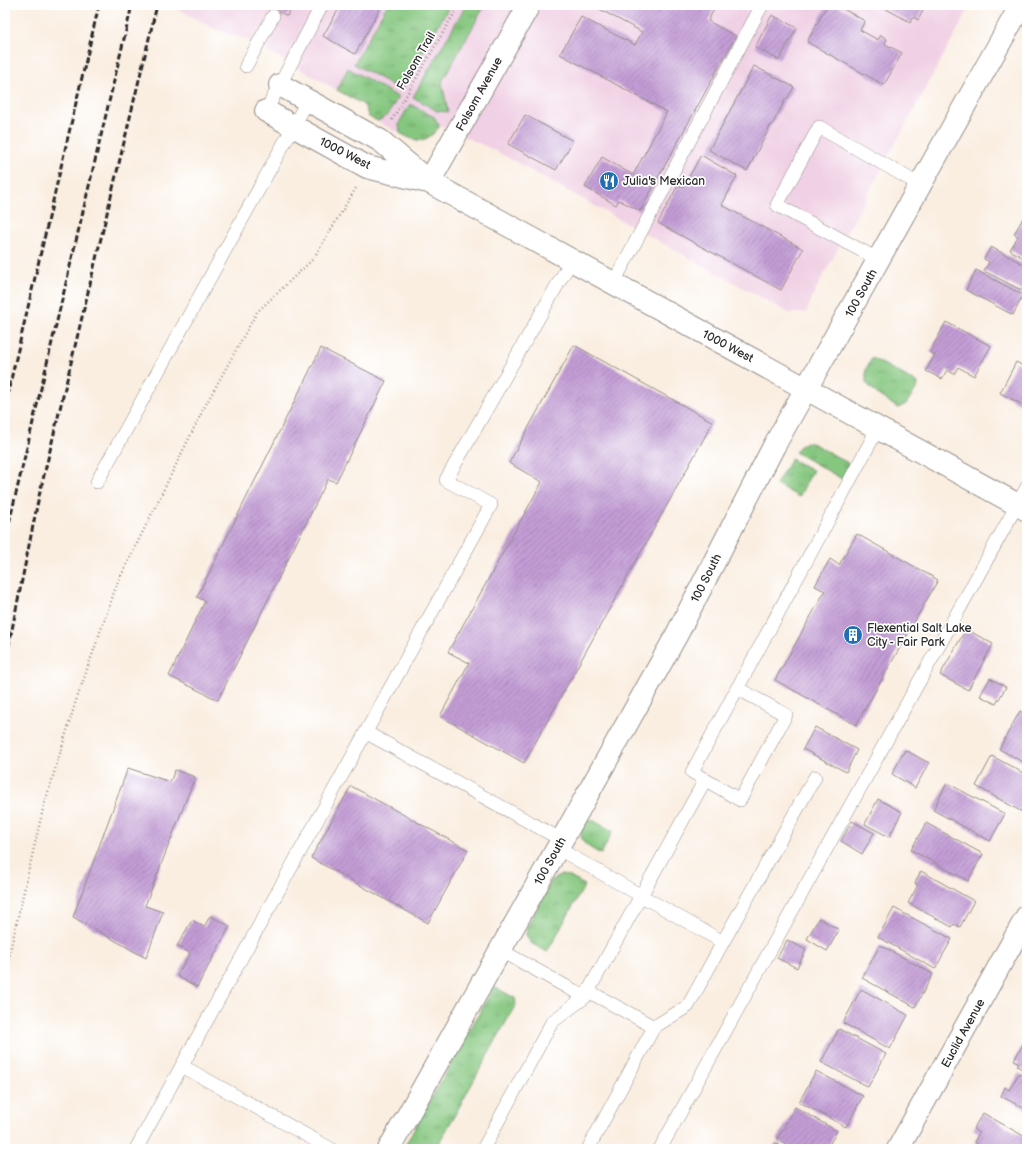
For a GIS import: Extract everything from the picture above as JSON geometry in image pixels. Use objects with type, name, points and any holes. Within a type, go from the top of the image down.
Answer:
[{"type":"street","name":"Folsom Avenue","points":[[429,182],[529,5]]},
{"type":"street","name":"100 South","points":[[389,1149],[676,636],[774,446],[808,388],[1021,5]]},
{"type":"street","name":"1000 West","points":[[280,85],[381,141],[429,182],[613,284],[808,388],[878,428],[1024,501]]},
{"type":"street","name":"1000 West","points":[[266,111],[367,167],[429,182]]},
{"type":"street","name":"Euclid Avenue","points":[[898,1149],[1027,916]]},
{"type":"lane","points":[[266,111],[322,5]]},
{"type":"lane","points":[[613,284],[762,5]]},
{"type":"lane","points":[[246,66],[273,16]]},
{"type":"lane","points":[[97,482],[308,100]]},
{"type":"lane","points":[[879,260],[777,205],[819,127],[920,185]]},
{"type":"lane","points":[[136,1149],[367,734],[491,505],[446,480],[571,261]]},
{"type":"lane","points":[[737,688],[786,715],[740,800],[692,772],[737,688],[878,428]]},
{"type":"lane","points":[[660,1149],[1024,501]]},
{"type":"lane","points":[[367,734],[559,844],[642,895],[723,942]]},
{"type":"lane","points":[[588,1149],[654,1027],[688,1006],[815,777]]},
{"type":"lane","points":[[483,1149],[552,1022],[586,994],[705,780]]},
{"type":"lane","points":[[500,950],[654,1027]]},
{"type":"lane","points":[[182,1066],[331,1149]]},
{"type":"path","name":"Folsom Trail","points":[[389,126],[459,5]]},
{"type":"path","points":[[5,983],[11,947],[43,809],[75,704],[116,584],[204,408],[257,312],[313,259],[344,209],[358,183]]},
{"type":"shaded area","points":[[170,5],[971,5],[816,289],[806,313],[789,313],[494,150],[440,126],[433,135],[424,140],[415,141],[369,117],[364,105],[246,39],[217,30]]},
{"type":"green space","points":[[387,5],[450,5],[401,90],[354,64]]},
{"type":"green space","points":[[466,5],[485,5],[442,82],[448,112],[437,111],[413,97]]},
{"type":"green space","points":[[348,68],[398,97],[388,115],[378,121],[369,117],[364,105],[337,90]]},
{"type":"green space","points":[[410,104],[434,117],[440,126],[431,136],[426,139],[412,139],[400,133],[399,123]]},
{"type":"green space","points":[[872,358],[918,383],[918,386],[906,404],[898,408],[878,395],[866,383],[866,369]]},
{"type":"green space","points":[[806,442],[814,444],[848,463],[842,479],[795,452]]},
{"type":"green space","points":[[791,459],[813,470],[799,497],[776,484]]},
{"type":"green space","points":[[590,819],[613,831],[601,854],[583,841],[583,827],[586,820]]},
{"type":"green space","points":[[561,875],[568,876],[585,885],[547,952],[531,943],[526,935],[527,927],[552,880]]},
{"type":"green space","points":[[494,987],[515,998],[516,1004],[436,1149],[403,1149]]},
{"type":"building","points":[[267,5],[293,5],[287,16]]},
{"type":"building","points":[[341,5],[382,5],[355,54],[323,36]]},
{"type":"building","points":[[592,5],[716,5],[708,21],[736,36],[640,211],[619,200],[616,205],[585,187],[602,157],[633,175],[667,112],[560,54],[581,17],[635,45],[642,32]]},
{"type":"building","points":[[827,5],[836,5],[865,21],[860,30],[878,40],[881,35],[887,39],[885,44],[902,53],[884,85],[807,42]]},
{"type":"building","points":[[879,5],[926,5],[918,20],[913,17],[910,22]]},
{"type":"building","points":[[772,15],[797,28],[779,60],[755,47]]},
{"type":"building","points":[[754,66],[794,87],[787,99],[786,98],[747,171],[709,150]]},
{"type":"building","points":[[525,115],[573,141],[556,170],[508,144]]},
{"type":"building","points":[[701,155],[737,176],[722,205],[803,249],[781,290],[658,223],[678,185],[683,188]]},
{"type":"building","points":[[1023,218],[1027,220],[1027,260],[1010,250],[1018,236],[1014,234]]},
{"type":"building","points":[[991,247],[1027,266],[1027,283],[1023,291],[984,271],[989,262],[984,259]]},
{"type":"building","points":[[976,270],[1023,295],[1013,315],[966,290]]},
{"type":"building","points":[[946,322],[991,346],[974,376],[958,367],[954,374],[947,370],[942,379],[926,371],[935,355],[930,352]]},
{"type":"building","points":[[574,345],[713,422],[524,763],[440,716],[469,663],[448,652],[542,482],[509,463]]},
{"type":"building","points":[[321,348],[386,381],[336,482],[328,479],[218,700],[169,676],[205,601],[197,597]]},
{"type":"building","points":[[1016,362],[1027,368],[1027,407],[1000,393]]},
{"type":"building","name":"Flexential Salt Lake City - Fair Park","points":[[857,534],[938,580],[856,725],[775,680],[825,591],[815,586],[830,559],[839,565]]},
{"type":"building","points":[[966,629],[993,644],[968,690],[940,675]]},
{"type":"building","points":[[990,678],[1006,687],[996,704],[980,696]]},
{"type":"building","points":[[1020,711],[1027,715],[1027,764],[999,749]]},
{"type":"building","points":[[815,727],[857,750],[846,772],[803,749]]},
{"type":"building","points":[[905,750],[929,763],[915,788],[892,774]]},
{"type":"building","points":[[992,756],[1027,775],[1027,807],[1024,813],[976,786]]},
{"type":"building","points":[[128,768],[170,782],[175,770],[195,777],[145,906],[163,912],[146,958],[73,917]]},
{"type":"building","points":[[947,783],[1005,814],[990,841],[933,810]]},
{"type":"building","points":[[351,786],[468,850],[428,923],[311,858]]},
{"type":"building","points":[[878,799],[902,812],[889,837],[865,824]]},
{"type":"building","points":[[852,821],[874,833],[862,854],[841,841]]},
{"type":"building","points":[[926,823],[983,854],[968,881],[911,850]]},
{"type":"building","points":[[921,871],[974,901],[960,927],[954,924],[952,927],[908,903],[918,885],[915,883]]},
{"type":"building","points":[[894,908],[952,939],[935,969],[878,937]]},
{"type":"building","points":[[210,916],[230,926],[197,987],[177,976],[190,953],[177,946],[192,920],[204,927]]},
{"type":"building","points":[[819,918],[839,930],[827,951],[807,939]]},
{"type":"building","points":[[787,940],[806,950],[797,968],[777,958]]},
{"type":"building","points":[[880,945],[933,974],[915,1007],[862,978]]},
{"type":"building","points":[[861,989],[908,1015],[890,1049],[843,1023]]},
{"type":"building","points":[[839,1029],[886,1054],[868,1087],[821,1062]]},
{"type":"building","points":[[1026,1039],[1027,1072],[1017,1066],[1019,1063],[1014,1060]]},
{"type":"building","points":[[816,1071],[863,1096],[846,1127],[799,1102]]},
{"type":"building","points":[[1019,1073],[1027,1078],[1027,1110],[1001,1096],[1005,1087],[1009,1090]]},
{"type":"building","points":[[795,1107],[837,1131],[827,1149],[793,1149],[777,1140]]},
{"type":"building","points":[[983,1113],[1027,1138],[1027,1149],[987,1149],[974,1142],[979,1133],[973,1129]]},
{"type":"building","points":[[776,1143],[785,1149],[772,1149]]},
{"type":"railway","points":[[5,405],[99,5]]},
{"type":"railway","points":[[5,540],[132,5]]},
{"type":"railway","points":[[5,664],[39,496],[157,5]]},
{"type":"place","name":"Julia's Mexican","points":[[609,181]]},
{"type":"place","name":"Flexential Salt Lake City - Fair Park","points":[[853,635]]}]
